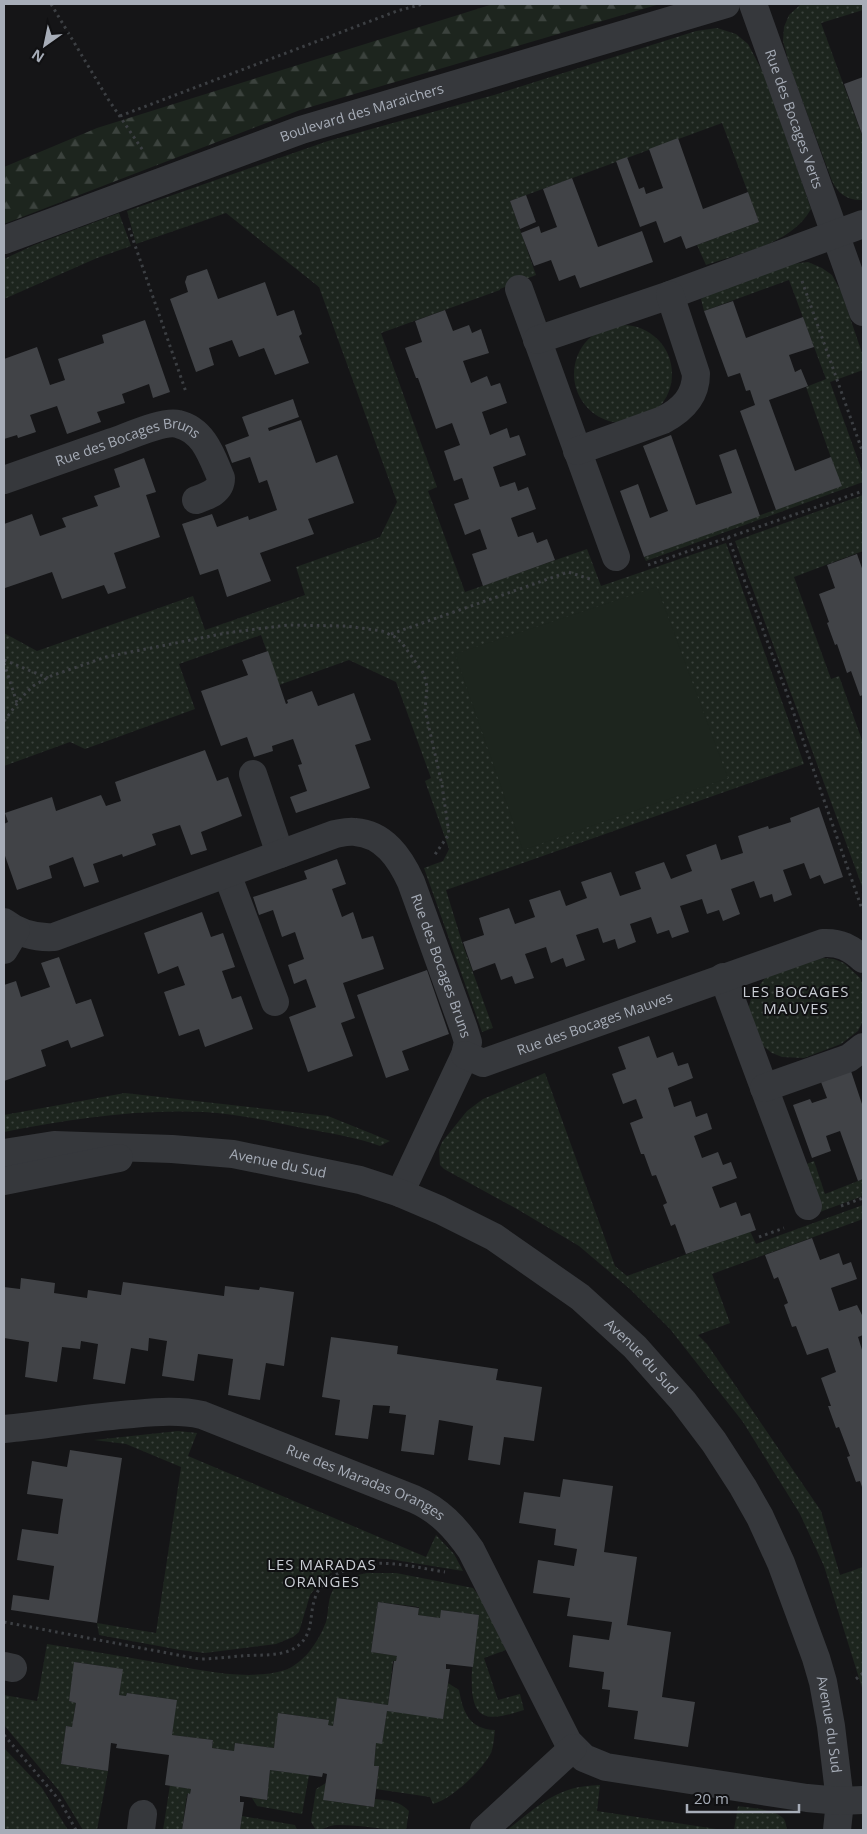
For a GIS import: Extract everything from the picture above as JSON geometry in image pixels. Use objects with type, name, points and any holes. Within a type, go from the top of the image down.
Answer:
[{"type":"street","name":"Boulevard des Maraichers","points":[[4,240],[301,130],[726,4]]},
{"type":"street","name":"Rue des Bocages Verts","points":[[753,4],[863,312]]},
{"type":"street","points":[[538,340],[670,295],[863,224]]},
{"type":"street","points":[[519,289],[616,557]]},
{"type":"street","points":[[577,451],[663,420],[676,413],[686,404],[696,383],[696,374],[670,295]]},
{"type":"street","name":"Rue des Bocages Bruns","points":[[4,480],[160,426],[178,424],[194,432],[207,445],[221,478],[218,490],[196,500]]},
{"type":"street","points":[[254,774],[280,854]]},
{"type":"street","name":"Rue des Bocages Bruns","points":[[8,934],[39,938],[54,937],[335,834],[354,832],[382,841],[394,851],[411,882],[468,1042],[465,1055],[400,1194]]},
{"type":"street","points":[[227,874],[275,1002]]},
{"type":"street","name":"Rue des Bocages Mauves","points":[[465,1055],[483,1063],[823,942],[835,942],[863,959]]},
{"type":"street","points":[[723,977],[808,1206]]},
{"type":"street","points":[[764,1088],[849,1058],[863,1047]]},
{"type":"street","points":[[4,1162],[54,1145]]},
{"type":"street","name":"Avenue du Sud","points":[[4,1153],[54,1145],[172,1149],[233,1154],[360,1180],[440,1210],[494,1237],[580,1297],[612,1325],[658,1372],[683,1401],[714,1442],[743,1487],[764,1525],[781,1563],[823,1682],[831,1726],[851,1801],[837,1830]]},
{"type":"street","name":"Avenue du Sud","points":[[4,1181],[93,1162],[172,1149]]},
{"type":"street","name":"Rue des Maradas Oranges","points":[[4,1446],[16,1428],[176,1411],[202,1415],[414,1499],[435,1510],[461,1535],[471,1550],[568,1742],[584,1758],[606,1767],[851,1801]]},
{"type":"street","points":[[484,1830],[573,1748]]},
{"type":"path","points":[[51,4],[120,116],[164,181]]},
{"type":"path","points":[[120,116],[397,11],[423,4]]},
{"type":"path","points":[[119,197],[133,243],[187,396],[194,432]]},
{"type":"path","points":[[792,250],[863,453]]},
{"type":"path","points":[[728,537],[786,691],[862,909]]},
{"type":"path","points":[[4,721],[33,686],[48,678],[106,657],[226,633],[288,625],[346,626],[382,631],[394,636],[402,644],[424,674],[427,687],[425,710],[442,785],[448,834],[434,857],[405,868]]},
{"type":"path","points":[[4,661],[48,678]]},
{"type":"path","points":[[4,661],[17,704]]},
{"type":"path","points":[[4,1622],[200,1658],[218,1659],[291,1651],[303,1640],[311,1626],[314,1600],[322,1585],[346,1568],[362,1564],[393,1564],[486,1579]]},
{"type":"path","points":[[4,1735],[60,1801],[76,1830]]},
{"type":"green space","points":[[493,4],[660,4],[300,110],[4,224],[4,167],[97,128]]},
{"type":"green space","points":[[801,4],[863,4],[863,10],[821,23],[863,138],[863,200],[848,198],[834,186],[790,67],[783,41],[784,27],[789,15]]},
{"type":"green space","points":[[717,28],[736,34],[748,44],[766,78],[811,209],[792,231],[764,246],[706,265],[697,245],[759,222],[722,123],[510,201],[536,275],[381,333],[437,487],[428,491],[465,592],[587,549],[601,586],[726,543],[804,764],[446,890],[462,942],[493,1028],[482,1032],[424,868],[443,861],[449,849],[425,781],[431,778],[396,682],[349,660],[279,685],[261,635],[179,664],[195,709],[85,749],[70,742],[4,766],[4,633],[37,651],[193,596],[205,630],[305,595],[296,567],[380,537],[397,502],[319,287],[226,213],[136,244],[127,211],[328,141],[494,95],[696,31]]},
{"type":"green space","points":[[119,213],[131,246],[97,258],[4,299],[4,259],[34,245]]},
{"type":"green space","points":[[808,262],[832,275],[841,291],[863,356],[863,370],[830,382],[863,474],[863,482],[646,561],[644,557],[841,486],[806,387],[826,379],[789,280],[704,311],[701,299],[711,292],[783,265]]},
{"type":"green space","points":[[623,325],[642,328],[658,339],[669,355],[672,374],[669,393],[658,409],[642,420],[623,423],[604,420],[588,409],[577,393],[574,374],[577,355],[588,339],[604,328]]},
{"type":"green space","points":[[863,495],[863,551],[794,577],[831,679],[839,676],[863,743],[863,889],[735,541]]},
{"type":"green space","points":[[657,587],[728,778],[523,850],[455,654]]},
{"type":"green space","points":[[811,959],[834,959],[844,963],[860,978],[863,986],[863,1021],[858,1031],[841,1044],[804,1058],[782,1057],[772,1053],[763,1046],[748,1017],[752,995],[765,978]]},
{"type":"green space","points":[[545,1073],[615,1266],[627,1276],[750,1231],[756,1244],[863,1205],[863,1219],[712,1274],[730,1323],[698,1335],[707,1344],[821,1511],[840,1575],[863,1567],[863,1691],[824,1566],[800,1514],[743,1422],[670,1329],[631,1290],[579,1246],[440,1165],[439,1150],[442,1142],[467,1111],[483,1099]]},
{"type":"green space","points":[[125,1093],[328,1116],[390,1141],[380,1146],[266,1120],[229,1114],[179,1111],[103,1116],[4,1132],[4,1115]]},
{"type":"green space","points":[[814,1161],[825,1194],[863,1179],[863,1196],[817,1213],[799,1167]]},
{"type":"green space","points":[[178,1431],[197,1433],[188,1456],[426,1557],[436,1535],[454,1554],[463,1571],[389,1559],[363,1558],[338,1567],[321,1581],[310,1595],[299,1632],[293,1637],[276,1644],[205,1653],[99,1635],[97,1623],[156,1633],[181,1467],[126,1444],[94,1440]]},
{"type":"green space","points":[[367,1573],[396,1573],[473,1588],[484,1602],[506,1650],[484,1658],[498,1700],[520,1694],[524,1710],[492,1717],[482,1714],[476,1707],[473,1696],[472,1668],[479,1615],[442,1610],[440,1618],[418,1615],[419,1607],[378,1602],[371,1652],[397,1656],[396,1661],[393,1661],[388,1705],[338,1698],[333,1726],[328,1725],[328,1720],[279,1713],[274,1748],[235,1743],[234,1751],[212,1748],[213,1740],[172,1735],[176,1700],[127,1693],[126,1696],[119,1695],[122,1669],[75,1662],[69,1701],[76,1703],[72,1727],[66,1726],[61,1764],[108,1771],[97,1830],[83,1830],[60,1792],[4,1725],[4,1695],[37,1701],[47,1644],[239,1675],[255,1675],[285,1670],[301,1660],[312,1649],[326,1622],[330,1596],[335,1587],[345,1579]]},
{"type":"green space","points":[[448,1683],[459,1690],[465,1712],[473,1723],[486,1729],[495,1730],[492,1750],[487,1760],[457,1790],[433,1804],[430,1797],[376,1789],[379,1767],[374,1766],[376,1743],[382,1743],[387,1711],[443,1718]]},
{"type":"green space","points":[[4,1748],[42,1788],[68,1830],[4,1830]]},
{"type":"green space","points":[[270,1770],[309,1775],[302,1814],[257,1806],[252,1798],[267,1800]]},
{"type":"green space","points":[[326,1783],[324,1800],[373,1807],[375,1799],[402,1805],[409,1811],[406,1830],[336,1825],[316,1830],[311,1822],[316,1789]]},
{"type":"green space","points":[[170,1785],[191,1789],[190,1794],[187,1794],[182,1830],[163,1830]]},
{"type":"green space","points":[[600,1785],[597,1811],[723,1830],[507,1830],[549,1798],[572,1789]]},
{"type":"green space","points":[[738,1806],[775,1813],[784,1819],[787,1830],[734,1830]]},
{"type":"green space","points":[[242,1816],[295,1825],[297,1830],[240,1830]]},
{"type":"building","points":[[863,77],[863,137],[844,84]]},
{"type":"building","points":[[678,138],[703,209],[748,192],[759,222],[686,249],[681,236],[664,243],[656,221],[640,227],[616,161],[627,157],[639,189],[644,187],[646,194],[663,188],[649,149]]},
{"type":"building","points":[[572,178],[598,247],[642,231],[653,262],[580,288],[575,275],[559,281],[551,260],[534,266],[521,233],[539,226],[541,233],[557,227],[543,189]]},
{"type":"building","points":[[526,195],[536,222],[520,229],[510,201]]},
{"type":"building","points":[[207,269],[218,299],[265,282],[277,316],[294,310],[302,334],[299,336],[309,363],[275,375],[264,348],[239,357],[232,340],[209,348],[214,365],[196,372],[170,299],[188,292],[185,282],[187,276]]},
{"type":"building","points":[[733,301],[746,338],[803,317],[814,347],[789,355],[795,372],[801,369],[808,386],[769,400],[795,471],[831,457],[842,486],[776,510],[740,411],[755,405],[750,390],[746,391],[740,373],[728,377],[704,311]]},
{"type":"building","points":[[445,310],[453,331],[469,325],[472,333],[481,329],[489,353],[463,361],[471,383],[487,376],[491,386],[500,383],[507,403],[482,412],[490,435],[507,428],[510,438],[519,435],[526,455],[493,467],[500,487],[515,482],[518,491],[528,487],[536,509],[511,518],[518,537],[533,532],[537,543],[547,539],[555,560],[483,586],[472,554],[487,549],[480,529],[465,535],[454,504],[469,499],[462,478],[454,481],[444,451],[460,445],[452,423],[436,429],[405,348],[422,342],[415,321]]},
{"type":"building","points":[[145,320],[170,392],[153,398],[149,384],[122,394],[125,403],[97,412],[101,422],[67,434],[57,406],[30,415],[36,432],[18,438],[17,435],[4,439],[4,359],[37,347],[50,385],[65,380],[58,359],[104,343],[102,335]]},
{"type":"building","points":[[293,399],[299,417],[268,428],[269,431],[301,420],[316,463],[337,455],[354,503],[308,519],[314,534],[260,553],[271,581],[227,597],[218,569],[200,575],[182,524],[212,514],[217,527],[248,516],[249,520],[277,510],[267,480],[259,483],[250,457],[232,463],[225,445],[249,436],[242,417]]},
{"type":"building","points":[[671,435],[696,505],[732,493],[719,455],[736,449],[760,516],[644,557],[620,491],[638,484],[650,518],[668,511],[643,446]]},
{"type":"building","points":[[144,458],[156,492],[146,495],[160,537],[114,553],[126,588],[108,594],[104,585],[62,599],[52,572],[5,588],[4,524],[32,514],[40,536],[66,527],[62,518],[98,506],[94,496],[120,487],[114,469]]},
{"type":"building","points":[[857,554],[863,571],[863,695],[860,696],[851,671],[847,673],[837,644],[835,645],[819,594],[835,588],[827,565]]},
{"type":"building","points":[[268,651],[286,704],[288,703],[287,700],[312,691],[318,706],[354,693],[371,740],[355,745],[370,788],[296,813],[290,797],[307,791],[298,765],[302,764],[293,739],[272,746],[273,751],[254,757],[247,737],[221,746],[201,691],[248,675],[242,660]]},
{"type":"building","points":[[205,750],[217,781],[228,777],[242,816],[201,832],[207,850],[191,855],[180,825],[152,834],[156,845],[123,857],[122,854],[93,864],[99,882],[84,887],[73,857],[49,866],[52,878],[17,890],[4,853],[4,824],[8,822],[5,813],[52,797],[56,811],[101,795],[106,806],[121,801],[115,782]]},
{"type":"building","points":[[819,807],[843,877],[824,884],[820,875],[810,879],[804,863],[783,870],[792,895],[774,902],[772,894],[760,898],[754,881],[731,889],[740,914],[723,921],[719,910],[707,914],[702,899],[680,906],[689,932],[672,938],[669,930],[657,934],[651,917],[630,924],[636,942],[618,949],[615,939],[603,943],[598,928],[576,935],[585,960],[566,967],[563,958],[551,963],[546,947],[525,954],[534,978],[515,984],[512,976],[501,980],[495,963],[473,971],[463,942],[484,935],[479,918],[509,908],[515,924],[535,917],[529,900],[560,890],[566,906],[587,898],[581,882],[611,872],[620,896],[641,889],[635,872],[664,862],[671,879],[692,871],[686,855],[716,844],[721,860],[743,853],[738,836],[768,826],[769,829],[791,822],[790,818]]},
{"type":"building","points":[[337,859],[346,884],[332,889],[342,917],[353,912],[362,939],[373,936],[384,969],[343,983],[355,1018],[341,1023],[353,1056],[308,1072],[289,1017],[316,1007],[306,979],[294,984],[288,965],[304,959],[295,932],[282,937],[273,910],[259,915],[253,897],[307,879],[304,871]]},
{"type":"building","points":[[202,912],[211,937],[223,933],[235,967],[222,971],[232,999],[241,996],[253,1029],[205,1047],[199,1029],[179,1036],[164,992],[185,985],[178,966],[158,974],[144,933]]},
{"type":"building","points":[[59,957],[76,1004],[91,999],[104,1036],[71,1048],[68,1040],[41,1050],[46,1066],[4,1081],[4,985],[16,981],[21,997],[50,987],[41,963]]},
{"type":"building","points":[[427,970],[449,1034],[402,1051],[409,1070],[386,1078],[357,995]]},
{"type":"building","points":[[649,1036],[657,1058],[673,1052],[678,1066],[688,1063],[693,1078],[668,1088],[674,1107],[691,1101],[696,1117],[707,1113],[712,1129],[694,1136],[702,1158],[718,1152],[723,1165],[731,1162],[737,1178],[712,1187],[720,1208],[736,1202],[741,1216],[750,1213],[756,1230],[686,1254],[675,1224],[671,1226],[663,1205],[667,1203],[656,1175],[652,1176],[644,1154],[641,1154],[630,1123],[643,1118],[636,1099],[623,1104],[612,1074],[626,1069],[618,1047]]},
{"type":"building","points":[[851,1071],[863,1107],[863,1179],[858,1181],[840,1131],[826,1136],[831,1151],[812,1158],[793,1105],[810,1099],[812,1103],[827,1098],[821,1082]]},
{"type":"building","points":[[812,1238],[820,1260],[839,1253],[843,1265],[851,1262],[857,1279],[831,1288],[839,1311],[857,1305],[863,1317],[863,1335],[858,1337],[863,1353],[863,1490],[860,1481],[856,1482],[847,1457],[850,1456],[839,1427],[836,1428],[828,1406],[831,1406],[821,1378],[836,1372],[828,1348],[807,1355],[796,1326],[792,1327],[784,1305],[788,1303],[778,1277],[774,1279],[765,1255]]},
{"type":"building","points":[[21,1278],[55,1283],[54,1293],[87,1298],[88,1290],[121,1295],[123,1282],[224,1296],[225,1286],[259,1290],[260,1287],[294,1292],[284,1366],[266,1363],[260,1400],[228,1395],[233,1359],[198,1354],[194,1381],[162,1376],[167,1341],[149,1338],[148,1351],[131,1348],[125,1384],[93,1379],[98,1344],[81,1341],[80,1349],[62,1347],[57,1382],[25,1377],[29,1342],[4,1338],[4,1287],[20,1289]]},
{"type":"building","points":[[331,1337],[398,1346],[397,1354],[498,1369],[496,1380],[542,1387],[534,1441],[504,1437],[500,1465],[468,1460],[473,1426],[439,1420],[434,1455],[401,1451],[406,1415],[389,1413],[390,1406],[373,1405],[368,1439],[335,1435],[340,1400],[322,1397]]},
{"type":"building","points":[[70,1450],[122,1458],[97,1623],[11,1610],[13,1595],[49,1600],[54,1566],[17,1560],[22,1529],[58,1534],[63,1499],[27,1494],[32,1461],[67,1467]]},
{"type":"building","points":[[563,1479],[613,1486],[604,1552],[637,1557],[627,1625],[671,1632],[662,1697],[695,1702],[688,1747],[634,1739],[638,1711],[608,1707],[610,1690],[602,1689],[604,1672],[569,1667],[573,1635],[609,1640],[612,1622],[567,1616],[570,1598],[533,1593],[538,1560],[574,1566],[577,1549],[554,1545],[556,1529],[519,1523],[524,1492],[560,1497]]},
{"type":"building","points":[[378,1602],[419,1608],[418,1615],[440,1618],[441,1610],[479,1615],[473,1667],[446,1664],[446,1669],[450,1669],[443,1719],[387,1711],[382,1744],[376,1743],[374,1766],[379,1766],[374,1807],[323,1800],[327,1774],[323,1773],[322,1777],[270,1770],[267,1800],[240,1796],[240,1802],[244,1802],[240,1830],[182,1830],[188,1793],[190,1794],[191,1789],[165,1785],[169,1755],[116,1748],[117,1744],[111,1743],[108,1771],[61,1764],[66,1726],[72,1727],[76,1703],[69,1701],[74,1662],[123,1669],[119,1695],[126,1696],[127,1693],[177,1700],[172,1735],[213,1740],[212,1748],[234,1751],[235,1743],[274,1748],[278,1713],[329,1720],[328,1725],[333,1726],[337,1698],[388,1705],[394,1661],[396,1661],[397,1656],[371,1652]]},
{"type":"district","name":"LES BOCAGES MAUVES","points":[[796,1000]]},
{"type":"district","name":"LES MARADAS ORANGES","points":[[322,1574]]}]
